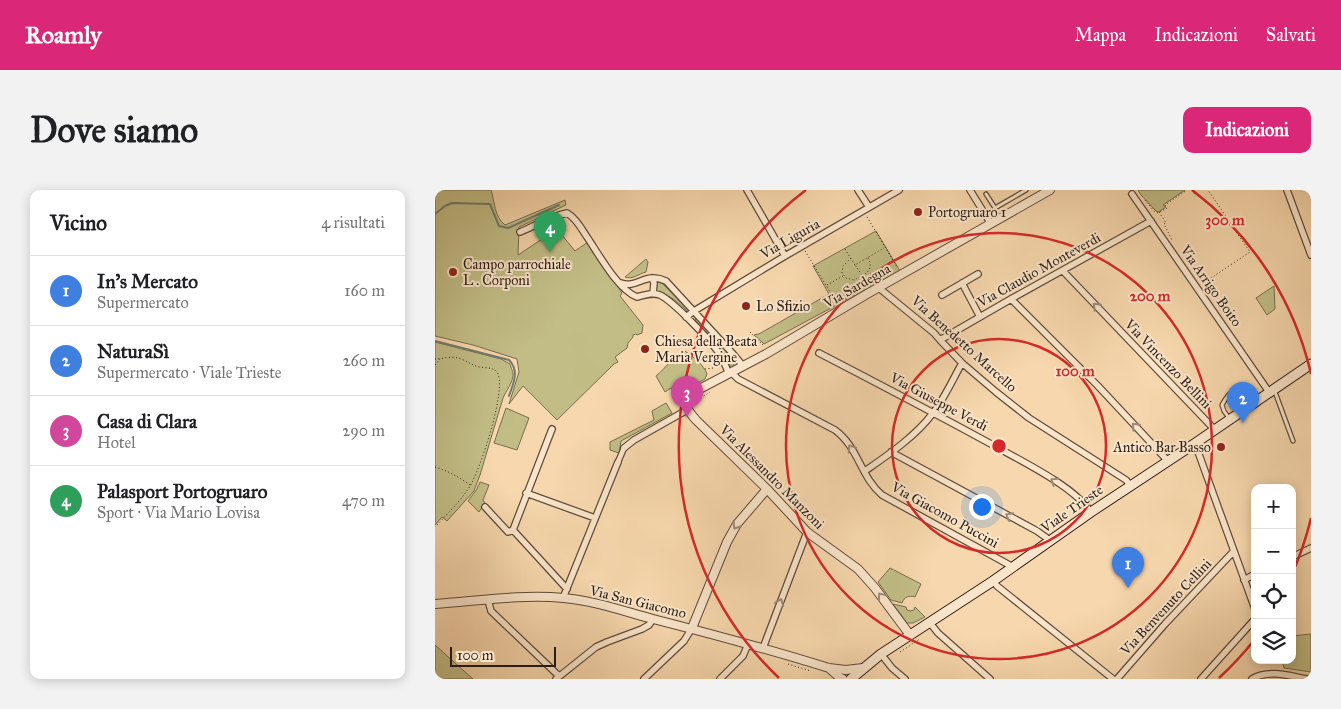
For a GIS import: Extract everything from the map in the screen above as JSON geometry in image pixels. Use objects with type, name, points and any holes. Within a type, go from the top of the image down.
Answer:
[{"type":"main road","name":"Viale Trieste","points":[[845,678],[863,668],[881,654],[993,581],[1091,512],[1311,364]]},
{"type":"street","points":[[747,190],[785,256]]},
{"type":"street","points":[[859,190],[869,208]]},
{"type":"street","name":"Via Liguria","points":[[686,317],[694,310],[899,190]]},
{"type":"street","points":[[970,190],[991,224]]},
{"type":"street","name":"Via Sardegna","points":[[687,410],[686,402],[690,394],[743,366],[1050,190]]},
{"type":"street","points":[[1287,190],[1311,255]]},
{"type":"street","name":"Via Arrigo Boito","points":[[1132,191],[1151,221],[1272,390]]},
{"type":"street","points":[[520,232],[559,214],[567,213],[576,220],[625,290],[637,297],[653,293],[666,299],[686,317],[718,352],[730,373]]},
{"type":"street","name":"Via Claudio Monteverdi","points":[[939,340],[1151,221]]},
{"type":"street","name":"Via Vincenzo Bellini","points":[[1063,271],[1215,430]]},
{"type":"street","points":[[942,295],[978,274]]},
{"type":"street","points":[[619,282],[629,285],[652,278],[660,278],[665,281],[694,310],[743,366]]},
{"type":"street","points":[[652,278],[654,284],[653,293]]},
{"type":"street","points":[[962,283],[980,317]]},
{"type":"street","name":"Via Benedetto Marcello","points":[[879,288],[934,333],[962,363],[1029,418],[1126,480],[1131,486]]},
{"type":"street","points":[[1011,299],[1098,386],[1168,461]]},
{"type":"street","name":"Via Giuseppe Verdi","points":[[819,353],[1050,478],[1086,505],[1091,512]]},
{"type":"street","points":[[865,472],[921,427],[933,413],[962,363]]},
{"type":"street","name":"Via Giacomo Puccini","points":[[730,373],[843,436],[852,447],[874,488],[882,495],[1013,567]]},
{"type":"street","points":[[563,598],[625,448],[634,440],[687,410]]},
{"type":"street","name":"Via Alessandro Manzoni","points":[[687,410],[767,489],[807,532],[858,569],[875,588],[910,635]]},
{"type":"street","points":[[513,530],[552,429]]},
{"type":"street","points":[[1194,444],[1251,598]]},
{"type":"street","points":[[891,452],[1037,531],[1051,541]]},
{"type":"street","points":[[644,679],[684,641],[692,628],[727,542],[737,524],[767,489]]},
{"type":"street","points":[[526,493],[595,518]]},
{"type":"street","points":[[485,507],[508,532],[513,530]]},
{"type":"street","points":[[513,530],[567,589]]},
{"type":"street","points":[[763,648],[807,532]]},
{"type":"street","points":[[1296,555],[1311,548]]},
{"type":"street","name":"Via Benvenuto Cellini","points":[[1117,679],[1165,624],[1233,552]]},
{"type":"street","points":[[1244,580],[1251,576]]},
{"type":"street","points":[[993,581],[1113,679]]},
{"type":"street","name":"Via San Giacomo","points":[[435,604],[520,598],[563,598],[609,606],[829,668],[845,670],[863,668]]},
{"type":"street","points":[[488,600],[491,611],[557,677],[596,647],[642,629],[649,625],[653,619]]},
{"type":"street","points":[[1201,679],[1254,619]]},
{"type":"street","points":[[930,623],[938,633],[990,679]]},
{"type":"street","points":[[720,679],[743,656],[748,644]]},
{"type":"street","points":[[881,654],[892,668],[905,679]]},
{"type":"street","name":"Via San Giacomo","points":[[829,668],[845,678]]},
{"type":"street","name":"Via San Giacomo","points":[[845,670],[845,678]]},
{"type":"street","points":[[1252,679],[1262,674],[1270,673],[1307,679]]},
{"type":"lane","points":[[986,194],[995,208],[1026,190]]},
{"type":"lane","points":[[1230,419],[1224,411],[1222,404],[1227,396],[1234,391],[1237,390],[1243,393],[1251,404]]},
{"type":"lane","points":[[1272,390],[1293,441]]},
{"type":"path","points":[[1144,199],[1158,213],[1167,208],[1165,205],[1187,190]]},
{"type":"path","points":[[1192,190],[1195,196]]},
{"type":"path","points":[[1199,282],[1203,284],[1250,252],[1208,190]]},
{"type":"path","points":[[867,216],[901,275]]},
{"type":"path","points":[[845,248],[862,275]]},
{"type":"path","points":[[855,265],[885,248]]},
{"type":"path","points":[[804,251],[807,252],[837,305]]},
{"type":"path","points":[[843,276],[843,266],[851,258]]},
{"type":"path","points":[[843,276],[849,280],[854,280],[868,272],[871,267],[867,258]]},
{"type":"path","points":[[826,286],[843,276]]},
{"type":"path","points":[[749,332],[764,347]]},
{"type":"path","points":[[435,359],[459,358],[478,367],[491,368],[498,372],[501,388],[489,439],[471,486],[435,527]]},
{"type":"path","points":[[435,365],[440,359]]},
{"type":"path","points":[[435,467],[450,473],[471,486]]},
{"type":"shaded area","points":[[491,190],[497,213],[505,225],[565,200],[566,205],[519,227],[518,255],[557,229],[575,251],[588,242],[622,293],[620,296],[643,325],[642,333],[633,335],[627,348],[615,357],[618,362],[557,420],[523,386],[509,404],[519,372],[517,359],[473,345],[435,336],[435,191]]},
{"type":"shaded area","points":[[1138,190],[1185,190],[1163,205],[1166,207],[1159,212]]},
{"type":"shaded area","points":[[876,231],[900,271],[764,344],[754,335],[759,334],[829,294],[813,266]]},
{"type":"shaded area","points":[[646,259],[648,262],[646,272],[633,277],[625,277]]},
{"type":"shaded area","points":[[656,281],[663,284],[690,312],[669,296],[654,290]]},
{"type":"shaded area","points":[[1274,286],[1275,309],[1267,315],[1256,298]]},
{"type":"shaded area","points":[[696,318],[730,354],[735,363],[732,367],[723,352],[695,320]]},
{"type":"shaded area","points":[[435,342],[501,359],[510,364],[513,376],[503,398],[474,491],[447,521],[442,517],[435,525]]},
{"type":"shaded area","points":[[685,351],[703,367],[707,374],[705,379],[681,392],[671,388],[665,392],[656,376],[673,359]]},
{"type":"shaded area","points":[[666,403],[672,413],[621,441],[619,453],[610,450],[610,442],[654,420],[652,411]]},
{"type":"shaded area","points":[[506,408],[529,418],[517,450],[494,443]]},
{"type":"shaded area","points":[[480,482],[489,485],[483,500],[485,503],[479,512],[468,501]]},
{"type":"shaded area","points":[[890,568],[921,584],[915,597],[907,597],[902,603],[891,600],[878,582]]},
{"type":"shaded area","points":[[893,604],[906,607],[910,611],[914,610],[915,607],[925,617],[913,623],[907,623]]},
{"type":"shaded area","points":[[1311,634],[1311,672],[1284,668],[1283,664],[1296,664],[1296,636]]},
{"type":"shaded area","points":[[435,645],[473,679],[435,679]]},
{"type":"waterway","points":[[435,214],[452,203],[490,204],[499,226],[508,228],[559,205]]},
{"type":"waterway","points":[[435,341],[509,360],[515,373],[509,396]]},
{"type":"place","name":"Portogruaro 1","points":[[918,212]]},
{"type":"place","name":"Palasport Portogruaro","points":[[550,252]]},
{"type":"place","name":"Campo parrochiale L . Corponi","points":[[453,272]]},
{"type":"place","name":"Lo Sfizio","points":[[746,306]]},
{"type":"place","name":"Chiesa della Beata Maria Vergine","points":[[645,349]]},
{"type":"place","name":"Casa di Clara","points":[[687,417]]},
{"type":"place","name":"NaturaSì","points":[[1243,423]]},
{"type":"place","name":"Antico Bar Basso","points":[[1221,447]]},
{"type":"place","name":"In's Mercato","points":[[1128,588]]}]
